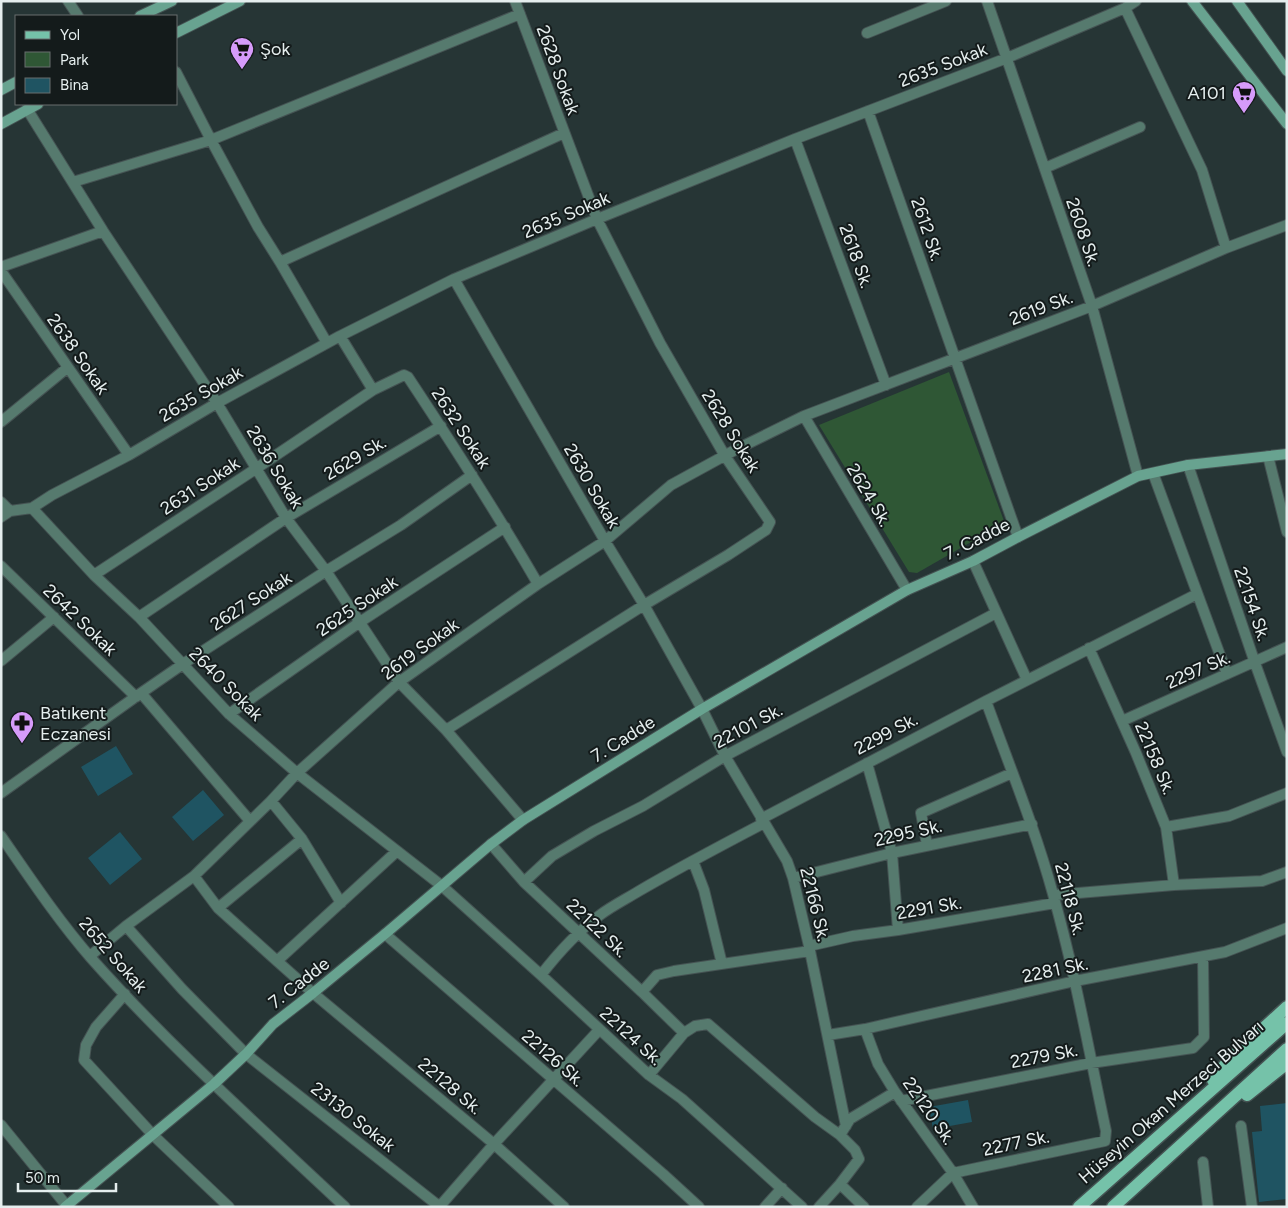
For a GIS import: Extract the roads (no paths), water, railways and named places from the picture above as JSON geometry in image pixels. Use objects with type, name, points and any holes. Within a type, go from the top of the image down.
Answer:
[{"type":"main road","points":[[1193,1106],[1230,1059],[1287,1007]]},
{"type":"main road","name":"Hüseyin Okan Merzeci Bulvarı","points":[[1079,1207],[1287,1023]]},
{"type":"main road","name":"Hüseyin Okan Merzeci Bulvarı","points":[[1113,1207],[1287,1049]]},
{"type":"main road","points":[[1206,1123],[1255,1089],[1287,1063]]},
{"type":"street","points":[[68,1],[77,15]]},
{"type":"street","points":[[141,15],[156,4],[172,1]]},
{"type":"street","points":[[178,32],[240,1]]},
{"type":"street","name":"2628 Sokak","points":[[446,730],[644,605],[728,555],[766,530],[770,522],[725,456],[660,343],[597,219],[515,1]]},
{"type":"street","points":[[867,33],[946,1]]},
{"type":"street","name":"2608 Sk.","points":[[987,1],[1092,306],[1138,476]]},
{"type":"street","name":"2635 Sokak","points":[[32,508],[52,495],[129,455],[217,403],[327,343],[454,279],[795,138],[1008,58],[1125,8],[1136,1]]},
{"type":"street","points":[[1192,1],[1287,124]]},
{"type":"street","points":[[1236,1],[1287,71]]},
{"type":"street","points":[[1125,8],[1202,170],[1226,248]]},
{"type":"street","points":[[73,182],[211,140],[520,14]]},
{"type":"street","points":[[178,76],[258,227],[327,343]]},
{"type":"street","points":[[1,90],[15,83]]},
{"type":"street","points":[[1,124],[36,105]]},
{"type":"street","name":"2636 Sokak","points":[[27,109],[103,231],[217,403],[286,518],[326,571],[399,682],[446,730],[522,820]]},
{"type":"street","name":"2612 Sk.","points":[[868,111],[1018,536]]},
{"type":"street","points":[[1045,168],[1140,127]]},
{"type":"street","points":[[280,262],[564,133]]},
{"type":"street","name":"2618 Sk.","points":[[795,138],[886,385]]},
{"type":"street","name":"2619 Sk.","points":[[804,416],[1092,306],[1226,248],[1287,225]]},
{"type":"street","points":[[1,269],[103,231]]},
{"type":"street","name":"2638 Sokak","points":[[1,269],[67,368],[129,455]]},
{"type":"street","name":"2630 Sokak","points":[[454,279],[644,605],[702,709]]},
{"type":"street","points":[[340,336],[373,390]]},
{"type":"street","points":[[1,422],[67,368]]},
{"type":"street","name":"2632 Sokak","points":[[373,390],[404,375],[408,377],[505,527],[538,584]]},
{"type":"street","name":"2631 Sokak","points":[[94,575],[373,390]]},
{"type":"street","name":"2619 Sokak","points":[[90,956],[126,926],[194,876],[297,773],[399,682],[538,584],[605,541],[671,485],[804,416]]},
{"type":"street","name":"2624 Sk.","points":[[804,416],[907,590]]},
{"type":"street","name":"2629 Sk.","points":[[139,617],[286,518],[441,426]]},
{"type":"street","name":"7. Cadde","points":[[66,1206],[214,1084],[246,1054],[273,1024],[385,934],[491,844],[522,820],[702,709],[907,590],[973,561],[1018,536],[1138,476],[1188,465],[1287,454]]},
{"type":"street","points":[[1268,456],[1287,532]]},
{"type":"street","name":"22154 Sk.","points":[[1188,465],[1287,752]]},
{"type":"street","points":[[1154,473],[1227,674]]},
{"type":"street","name":"2627 Sokak","points":[[1,793],[183,664],[326,571],[401,525],[472,475]]},
{"type":"street","points":[[1,502],[6,514],[32,508]]},
{"type":"street","name":"2640 Sokak","points":[[32,508],[94,575],[139,617],[229,714],[297,773],[442,886]]},
{"type":"street","name":"2625 Sokak","points":[[229,714],[360,622],[505,527]]},
{"type":"street","points":[[973,561],[1027,680]]},
{"type":"street","name":"2642 Sokak","points":[[1,566],[139,695],[250,821]]},
{"type":"street","name":"2299 Sk.","points":[[541,975],[578,933],[602,913],[678,868],[867,763],[1088,648],[1197,594]]},
{"type":"street","name":"22101 Sk.","points":[[524,882],[552,856],[594,831],[643,806],[725,756],[996,613]]},
{"type":"street","points":[[1,660],[54,617]]},
{"type":"street","name":"22158 Sk.","points":[[1088,648],[1122,721],[1166,827],[1174,885]]},
{"type":"street","name":"2297 Sk.","points":[[1122,721],[1287,648]]},
{"type":"street","name":"22118 Sk.","points":[[986,701],[1032,824],[1055,899],[1075,981],[1106,1130],[1105,1141]]},
{"type":"street","name":"22166 Sk.","points":[[702,709],[725,756],[787,861],[793,878],[846,1126]]},
{"type":"street","points":[[867,763],[892,853],[898,930]]},
{"type":"street","points":[[927,845],[921,813],[1012,773]]},
{"type":"street","points":[[1166,827],[1229,816],[1287,793]]},
{"type":"street","points":[[271,801],[302,839],[341,903]]},
{"type":"street","name":"2295 Sk.","points":[[793,878],[927,845],[1032,824]]},
{"type":"street","name":"2652 Sokak","points":[[1,836],[39,892],[90,956],[125,994],[214,1084],[345,1207]]},
{"type":"street","points":[[218,908],[302,839]]},
{"type":"street","name":"22122 Sk.","points":[[491,844],[524,882],[684,1033]]},
{"type":"street","points":[[277,961],[396,852]]},
{"type":"street","points":[[693,861],[704,890],[722,964]]},
{"type":"street","name":"2291 Sk.","points":[[642,992],[657,975],[809,948],[853,936],[898,930],[1055,899],[1174,885],[1262,881],[1287,872]]},
{"type":"street","name":"22128 Sk.","points":[[194,876],[218,908],[277,961],[494,1144],[564,1207]]},
{"type":"street","name":"22124 Sk.","points":[[442,886],[648,1075],[682,1099],[802,1207]]},
{"type":"street","name":"23130 Sokak","points":[[126,926],[182,990],[246,1054],[440,1206]]},
{"type":"street","name":"2281 Sk.","points":[[828,1035],[865,1029],[1075,981],[1225,952],[1287,928]]},
{"type":"street","name":"22126 Sk.","points":[[385,934],[699,1207]]},
{"type":"street","name":"2279 Sk.","points":[[840,1135],[850,1119],[898,1096],[1091,1063],[1193,1048],[1204,1038],[1202,957]]},
{"type":"street","points":[[125,994],[96,1027],[86,1045],[84,1060],[153,1135],[229,1207]]},
{"type":"street","points":[[648,1075],[684,1033],[696,1026],[708,1024],[815,1117],[840,1135],[855,1150],[859,1159],[819,1207]]},
{"type":"street","name":"22120 Sk.","points":[[865,1029],[878,1064],[973,1207]]},
{"type":"street","points":[[440,1206],[494,1144],[600,1030]]},
{"type":"street","points":[[1,1125],[66,1206]]},
{"type":"street","points":[[1242,1126],[1252,1207]]},
{"type":"street","name":"2277 Sk.","points":[[952,1173],[1105,1141]]},
{"type":"street","points":[[1203,1162],[1208,1207]]},
{"type":"street","points":[[917,1207],[952,1173]]},
{"type":"street","points":[[840,1184],[864,1207]]},
{"type":"street","points":[[765,1207],[782,1188]]},
{"type":"place","name":"Şok","points":[[242,70]]},
{"type":"place","name":"A101","points":[[1244,114]]},
{"type":"place","name":"Batıkent Eczanesi","points":[[22,744]]}]
